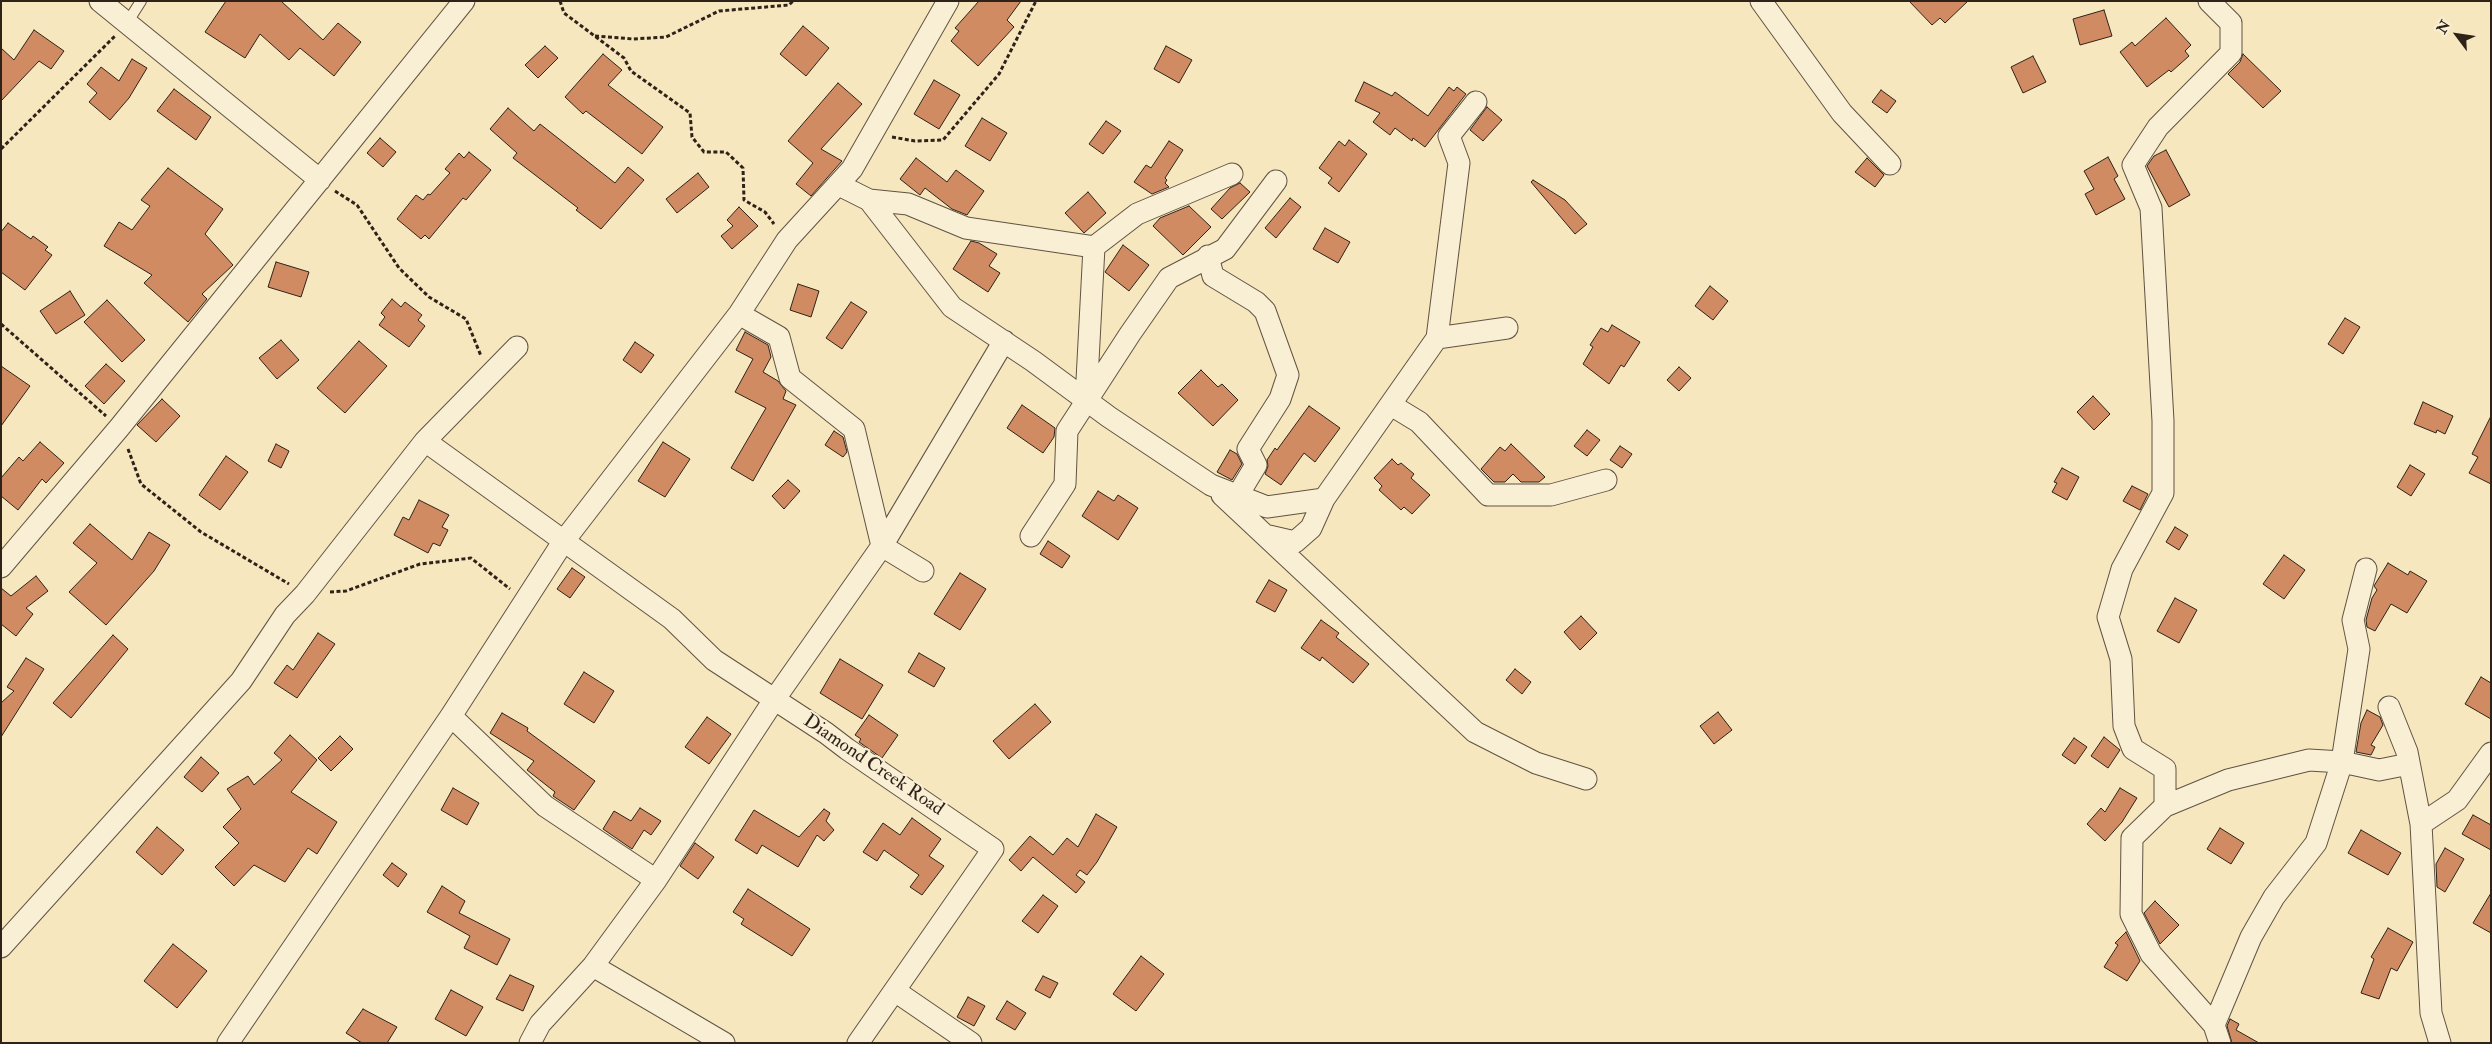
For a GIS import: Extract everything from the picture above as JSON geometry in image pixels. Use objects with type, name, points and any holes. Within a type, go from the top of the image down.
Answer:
[{"type":"street","points":[[100,1],[320,180]]},
{"type":"street","points":[[1,567],[119,428],[464,1]]},
{"type":"street","points":[[228,1043],[452,716],[563,542],[739,314],[787,240],[852,170],[948,1]]},
{"type":"street","points":[[1760,1],[1842,113],[1890,164]]},
{"type":"street","points":[[2165,806],[2165,769],[2134,749],[2124,726],[2121,660],[2108,617],[2122,569],[2163,493],[2162,421],[2151,208],[2133,165],[2158,127],[2231,53],[2231,23],[2209,1]]},
{"type":"street","points":[[1268,536],[1295,542],[1311,528],[1324,499],[1437,338],[1459,163],[1450,136],[1476,102]]},
{"type":"street","points":[[840,185],[869,200],[908,204],[966,228],[1094,246],[1138,214],[1232,174]]},
{"type":"street","points":[[1031,536],[1064,484],[1067,431],[1169,278],[1208,256],[1225,249],[1276,181]]},
{"type":"street","points":[[869,200],[952,307],[1211,485],[1268,536],[1475,732],[1536,763],[1586,779]]},
{"type":"street","points":[[1086,400],[1094,246]]},
{"type":"street","points":[[1208,256],[1213,276],[1256,302],[1265,311],[1288,375],[1280,399],[1248,449],[1256,465],[1238,495]]},
{"type":"street","points":[[739,314],[779,337],[790,378],[854,429],[882,546],[923,571]]},
{"type":"street","points":[[1437,338],[1507,328]]},
{"type":"street","points":[[530,1043],[540,1024],[593,966],[656,880],[774,700],[882,546],[1004,341]]},
{"type":"street","points":[[1,947],[241,681],[285,615],[305,594],[424,441],[517,347]]},
{"type":"street","points":[[1391,405],[1419,422],[1488,495],[1551,495],[1606,480]]},
{"type":"street","name":"Diamond Creek Road","points":[[424,441],[672,619],[714,660],[826,733],[994,849],[858,1043]]},
{"type":"street","points":[[1211,485],[1267,507],[1324,499]]},
{"type":"street","points":[[2217,1034],[2251,937],[2274,897],[2316,843],[2342,762],[2359,649],[2353,620],[2366,569]]},
{"type":"street","points":[[2389,707],[2407,752],[2421,824],[2431,1013],[2440,1043]]},
{"type":"street","points":[[452,716],[545,806],[656,880]]},
{"type":"street","points":[[2421,824],[2456,800],[2491,753]]},
{"type":"street","points":[[2217,1034],[2151,954],[2131,914],[2132,838],[2165,806],[2228,780],[2309,760],[2342,762],[2379,770],[2409,764]]},
{"type":"street","points":[[593,966],[724,1043]]},
{"type":"street","points":[[896,991],[971,1043]]},
{"type":"lane","points":[[127,23],[141,1]]},
{"type":"path","points":[[560,1],[564,13],[624,58],[631,71],[690,113],[692,137],[704,152],[726,152],[743,168],[744,200],[765,212],[787,240]]},
{"type":"path","points":[[594,36],[633,39],[666,36],[719,11],[789,6],[793,1]]},
{"type":"path","points":[[872,134],[915,141],[943,140],[999,74],[1036,1]]},
{"type":"path","points":[[1,149],[69,84],[127,23]]},
{"type":"path","points":[[320,180],[357,205],[400,268],[429,297],[466,319],[488,376]]},
{"type":"path","points":[[1,324],[119,428],[142,484],[201,532],[305,594],[346,591],[420,564],[471,558],[525,600]]},
{"type":"building","points":[[226,1],[281,1],[323,40],[338,23],[361,42],[334,76],[300,48],[289,60],[260,34],[245,58],[205,32]]},
{"type":"building","points":[[979,1],[1021,1],[1007,20],[1014,27],[978,66],[951,41],[959,31],[955,28]]},
{"type":"building","points":[[1909,1],[1968,1],[1945,23],[1940,18],[1932,25]]},
{"type":"building","points":[[2104,10],[2112,36],[2080,45],[2073,19]]},
{"type":"building","points":[[2166,18],[2191,45],[2185,51],[2189,56],[2171,72],[2169,70],[2147,87],[2120,52],[2132,42],[2135,46]]},
{"type":"building","points":[[803,26],[829,48],[806,76],[780,54]]},
{"type":"building","points":[[34,30],[64,51],[51,69],[39,61],[1,101],[1,48],[14,60]]},
{"type":"building","points":[[545,46],[558,58],[538,78],[525,65]]},
{"type":"building","points":[[1166,46],[1192,60],[1179,83],[1154,69]]},
{"type":"building","points":[[603,54],[622,70],[608,85],[663,127],[642,154],[586,111],[583,114],[565,97]]},
{"type":"building","points":[[2243,54],[2281,91],[2263,108],[2228,74],[2240,62]]},
{"type":"building","points":[[2033,56],[2046,82],[2023,93],[2011,67]]},
{"type":"building","points":[[132,59],[147,68],[129,98],[110,120],[89,102],[97,93],[87,84],[101,67],[119,81]]},
{"type":"building","points":[[934,80],[960,95],[939,129],[914,114]]},
{"type":"building","points":[[1364,82],[1392,96],[1395,92],[1428,116],[1449,87],[1454,91],[1457,87],[1466,94],[1425,147],[1413,138],[1412,141],[1395,128],[1390,135],[1373,122],[1380,113],[1355,101]]},
{"type":"building","points":[[838,83],[862,104],[821,149],[842,161],[811,196],[796,184],[813,163],[788,141]]},
{"type":"building","points":[[174,89],[211,117],[196,140],[157,111]]},
{"type":"building","points":[[1881,90],[1896,101],[1887,113],[1872,102]]},
{"type":"building","points":[[1487,107],[1502,120],[1483,141],[1470,130]]},
{"type":"building","points":[[508,108],[534,131],[540,124],[615,183],[628,167],[644,180],[601,229],[576,210],[578,208],[513,158],[517,153],[490,129]]},
{"type":"building","points":[[982,118],[1007,133],[990,161],[965,146]]},
{"type":"building","points":[[1106,121],[1121,131],[1103,154],[1089,144]]},
{"type":"building","points":[[380,138],[396,152],[383,167],[367,153]]},
{"type":"building","points":[[1349,140],[1367,154],[1339,192],[1328,183],[1332,178],[1319,168],[1339,141],[1345,146]]},
{"type":"building","points":[[1169,141],[1183,150],[1165,178],[1167,180],[1165,183],[1169,187],[1152,194],[1134,182],[1146,165],[1151,168]]},
{"type":"building","points":[[2166,150],[2190,195],[2169,207],[2147,166],[2154,156]]},
{"type":"building","points":[[469,152],[491,170],[466,200],[463,198],[429,239],[425,235],[421,239],[397,219],[416,195],[423,200],[428,194],[430,195],[450,173],[445,169],[459,153],[464,158]]},
{"type":"building","points":[[2108,157],[2118,176],[2114,179],[2125,199],[2096,215],[2085,194],[2094,189],[2084,171]]},
{"type":"building","points":[[916,158],[947,182],[956,170],[984,191],[967,215],[952,209],[925,188],[920,195],[900,179]]},
{"type":"building","points":[[1867,158],[1884,175],[1875,187],[1855,172]]},
{"type":"building","points":[[168,168],[223,209],[205,234],[233,265],[202,294],[207,299],[188,322],[144,283],[152,275],[104,246],[119,222],[132,230],[150,206],[141,200]]},
{"type":"building","points":[[698,173],[709,187],[677,213],[666,199]]},
{"type":"building","points":[[1533,180],[1565,200],[1587,224],[1575,234],[1531,182]]},
{"type":"building","points":[[1240,183],[1250,192],[1222,219],[1211,209],[1230,188]]},
{"type":"building","points":[[1088,192],[1106,213],[1084,233],[1065,213]]},
{"type":"building","points":[[1290,198],[1301,207],[1276,238],[1265,228]]},
{"type":"building","points":[[1189,206],[1211,227],[1183,255],[1153,226],[1160,218]]},
{"type":"building","points":[[739,207],[758,226],[732,249],[721,236],[733,226],[727,220]]},
{"type":"building","points":[[8,223],[31,239],[33,236],[48,247],[45,250],[52,255],[25,290],[1,272],[1,232]]},
{"type":"building","points":[[1325,228],[1350,242],[1338,263],[1313,249]]},
{"type":"building","points":[[971,241],[979,243],[997,254],[989,266],[1000,273],[988,292],[953,269]]},
{"type":"building","points":[[1123,245],[1149,265],[1129,291],[1105,272]]},
{"type":"building","points":[[276,262],[309,272],[301,297],[268,287]]},
{"type":"building","points":[[798,284],[819,291],[811,317],[790,310]]},
{"type":"building","points":[[1710,286],[1728,301],[1713,320],[1695,306]]},
{"type":"building","points":[[70,291],[85,315],[56,334],[40,311]]},
{"type":"building","points":[[392,299],[401,307],[405,302],[422,315],[418,320],[425,326],[409,347],[379,325],[385,317],[381,313]]},
{"type":"building","points":[[107,300],[145,340],[122,362],[84,322]]},
{"type":"building","points":[[851,302],[867,312],[842,349],[826,338]]},
{"type":"building","points":[[2345,318],[2360,327],[2343,354],[2328,344]]},
{"type":"building","points":[[1612,325],[1640,342],[1624,367],[1621,365],[1609,384],[1583,364],[1593,347],[1590,345],[1601,328],[1608,332]]},
{"type":"building","points":[[745,332],[768,345],[771,357],[763,372],[778,381],[786,391],[783,399],[796,405],[753,481],[731,468],[766,408],[735,392],[753,359],[736,350]]},
{"type":"building","points":[[281,340],[299,360],[277,379],[259,358]]},
{"type":"building","points":[[359,341],[387,366],[345,413],[317,388]]},
{"type":"building","points":[[635,342],[654,355],[641,373],[623,360]]},
{"type":"building","points":[[106,364],[125,381],[104,404],[85,386]]},
{"type":"building","points":[[1,366],[30,386],[1,426]]},
{"type":"building","points":[[1679,367],[1691,378],[1679,391],[1667,380]]},
{"type":"building","points":[[1201,370],[1218,387],[1222,384],[1238,400],[1213,426],[1178,393]]},
{"type":"building","points":[[2093,396],[2110,414],[2094,430],[2077,412]]},
{"type":"building","points":[[162,399],[180,416],[156,442],[137,425]]},
{"type":"building","points":[[2423,402],[2453,416],[2445,434],[2437,430],[2436,433],[2414,424]]},
{"type":"building","points":[[1022,405],[1055,428],[1054,437],[1043,453],[1007,428]]},
{"type":"building","points":[[1309,406],[1340,428],[1315,462],[1304,453],[1281,485],[1265,474],[1268,466],[1267,460],[1275,448],[1277,450]]},
{"type":"building","points":[[2491,416],[2491,484],[2469,473],[2478,457],[2472,454]]},
{"type":"building","points":[[1587,430],[1600,440],[1587,456],[1574,446]]},
{"type":"building","points":[[834,431],[843,437],[847,452],[843,457],[825,445]]},
{"type":"building","points":[[40,442],[64,463],[46,483],[42,479],[18,510],[1,496],[1,478],[19,457],[23,461]]},
{"type":"building","points":[[663,442],[690,459],[665,497],[638,481]]},
{"type":"building","points":[[276,444],[289,451],[281,468],[268,461]]},
{"type":"building","points":[[1511,444],[1545,477],[1539,482],[1521,482],[1513,474],[1505,482],[1494,482],[1481,469],[1500,447],[1505,451]]},
{"type":"building","points":[[1620,446],[1632,454],[1622,468],[1610,460]]},
{"type":"building","points":[[1230,450],[1237,454],[1242,464],[1232,480],[1217,472]]},
{"type":"building","points":[[226,456],[248,472],[220,510],[199,495]]},
{"type":"building","points":[[1392,459],[1398,465],[1401,463],[1414,474],[1411,478],[1430,495],[1412,514],[1404,507],[1401,510],[1379,490],[1382,486],[1374,478]]},
{"type":"building","points":[[2410,465],[2425,474],[2411,496],[2397,487]]},
{"type":"building","points":[[2062,468],[2079,477],[2067,500],[2052,492],[2057,483],[2054,482]]},
{"type":"building","points":[[788,480],[800,491],[784,509],[772,496]]},
{"type":"building","points":[[2132,486],[2148,494],[2140,510],[2123,501]]},
{"type":"building","points":[[1098,491],[1114,501],[1118,495],[1138,508],[1118,540],[1082,516]]},
{"type":"building","points":[[419,500],[449,515],[442,527],[448,530],[440,546],[433,543],[428,553],[394,535],[403,517],[409,520]]},
{"type":"building","points":[[90,524],[132,560],[149,532],[170,545],[154,571],[106,625],[69,592],[97,563],[73,543]]},
{"type":"building","points":[[2175,527],[2188,535],[2179,550],[2166,542]]},
{"type":"building","points":[[1048,541],[1070,556],[1062,568],[1040,554]]},
{"type":"building","points":[[2284,555],[2305,570],[2284,599],[2263,584]]},
{"type":"building","points":[[2388,563],[2408,575],[2410,571],[2427,581],[2407,613],[2391,604],[2375,631],[2367,627],[2366,620],[2372,598],[2377,590],[2374,586]]},
{"type":"building","points":[[572,568],[585,577],[570,598],[557,589]]},
{"type":"building","points":[[960,573],[986,589],[960,630],[934,614]]},
{"type":"building","points":[[36,576],[48,591],[26,608],[33,614],[16,636],[1,624],[1,588],[11,596]]},
{"type":"building","points":[[1269,580],[1287,590],[1275,612],[1256,602]]},
{"type":"building","points":[[2175,598],[2197,610],[2179,643],[2157,631]]},
{"type":"building","points":[[1581,616],[1597,633],[1580,650],[1564,632]]},
{"type":"building","points":[[1321,620],[1339,633],[1336,637],[1369,664],[1353,683],[1322,657],[1320,661],[1301,648]]},
{"type":"building","points":[[318,633],[335,644],[297,698],[274,683],[287,665],[293,670]]},
{"type":"building","points":[[113,635],[128,649],[71,718],[53,703]]},
{"type":"building","points":[[919,653],[945,668],[934,687],[908,672]]},
{"type":"building","points":[[26,658],[44,669],[1,737],[1,703],[14,691],[7,687]]},
{"type":"building","points":[[840,659],[883,685],[862,719],[820,693]]},
{"type":"building","points":[[1515,669],[1531,682],[1522,694],[1506,680]]},
{"type":"building","points":[[584,672],[614,691],[594,723],[564,704]]},
{"type":"building","points":[[2481,677],[2491,683],[2491,719],[2465,704]]},
{"type":"building","points":[[1035,704],[1051,722],[1009,759],[993,741]]},
{"type":"building","points":[[2367,710],[2380,717],[2383,725],[2371,745],[2375,747],[2371,755],[2356,752],[2361,723]]},
{"type":"building","points":[[1718,712],[1732,730],[1714,744],[1700,726]]},
{"type":"building","points":[[502,713],[528,728],[527,731],[595,781],[574,810],[553,796],[555,792],[527,770],[534,761],[490,733]]},
{"type":"building","points":[[869,715],[898,735],[882,758],[859,742],[861,739],[855,735]]},
{"type":"building","points":[[707,717],[731,734],[709,764],[685,747]]},
{"type":"building","points":[[290,735],[317,760],[291,792],[337,822],[317,854],[308,848],[285,882],[254,865],[234,886],[215,867],[239,843],[223,827],[241,809],[227,789],[248,776],[254,785],[282,760],[274,753]]},
{"type":"building","points":[[340,736],[353,749],[331,771],[318,758]]},
{"type":"building","points":[[2104,737],[2120,750],[2108,768],[2091,756]]},
{"type":"building","points":[[2074,738],[2087,747],[2075,764],[2062,755]]},
{"type":"building","points":[[201,757],[219,773],[202,792],[184,777]]},
{"type":"building","points":[[453,788],[479,803],[467,825],[441,810]]},
{"type":"building","points":[[2120,788],[2137,798],[2122,822],[2105,841],[2087,824],[2101,808],[2105,812]]},
{"type":"building","points":[[640,808],[661,821],[651,835],[644,830],[632,849],[603,829],[614,811],[631,821]]},
{"type":"building","points":[[824,809],[830,813],[826,821],[834,830],[824,841],[817,835],[798,867],[762,845],[757,854],[735,840],[754,810],[799,837]]},
{"type":"building","points":[[1096,814],[1117,827],[1097,862],[1087,875],[1080,870],[1076,875],[1085,882],[1076,893],[1033,857],[1021,871],[1009,860],[1030,836],[1053,855],[1067,838],[1078,847]]},
{"type":"building","points":[[2473,815],[2491,825],[2491,850],[2462,834]]},
{"type":"building","points":[[912,818],[941,839],[929,856],[944,866],[922,895],[910,887],[919,875],[884,850],[877,861],[863,852],[883,823],[900,835]]},
{"type":"building","points":[[157,827],[184,850],[162,875],[136,852]]},
{"type":"building","points":[[2220,828],[2244,843],[2231,864],[2207,849]]},
{"type":"building","points":[[2361,830],[2401,853],[2388,875],[2348,853]]},
{"type":"building","points":[[695,843],[714,857],[698,879],[680,866]]},
{"type":"building","points":[[2445,848],[2464,859],[2445,892],[2437,887],[2436,864]]},
{"type":"building","points":[[392,863],[407,874],[398,887],[383,875]]},
{"type":"building","points":[[442,886],[465,901],[459,913],[510,939],[497,965],[464,948],[470,936],[427,912]]},
{"type":"building","points":[[748,889],[810,929],[792,956],[741,924],[744,919],[733,912]]},
{"type":"building","points":[[2491,893],[2491,933],[2473,923]]},
{"type":"building","points":[[1043,895],[1058,906],[1038,933],[1022,921]]},
{"type":"building","points":[[2155,901],[2179,925],[2160,944],[2144,913]]},
{"type":"building","points":[[2388,928],[2413,942],[2397,971],[2391,968],[2379,999],[2361,993],[2374,959],[2371,957]]},
{"type":"building","points":[[2126,932],[2140,961],[2127,981],[2104,967],[2118,945],[2115,943]]},
{"type":"building","points":[[173,944],[207,971],[177,1008],[144,981]]},
{"type":"building","points":[[1141,956],[1164,974],[1136,1011],[1113,994]]},
{"type":"building","points":[[510,975],[534,986],[523,1011],[496,999]]},
{"type":"building","points":[[1043,976],[1058,983],[1050,998],[1035,990]]},
{"type":"building","points":[[451,990],[483,1007],[466,1036],[435,1019]]},
{"type":"building","points":[[968,997],[985,1006],[974,1026],[957,1017]]},
{"type":"building","points":[[1007,1001],[1026,1013],[1015,1030],[996,1019]]},
{"type":"building","points":[[363,1009],[397,1027],[387,1043],[362,1043],[346,1033]]},
{"type":"building","points":[[2230,1019],[2239,1024],[2236,1030],[2259,1043],[2232,1043],[2227,1026]]}]
